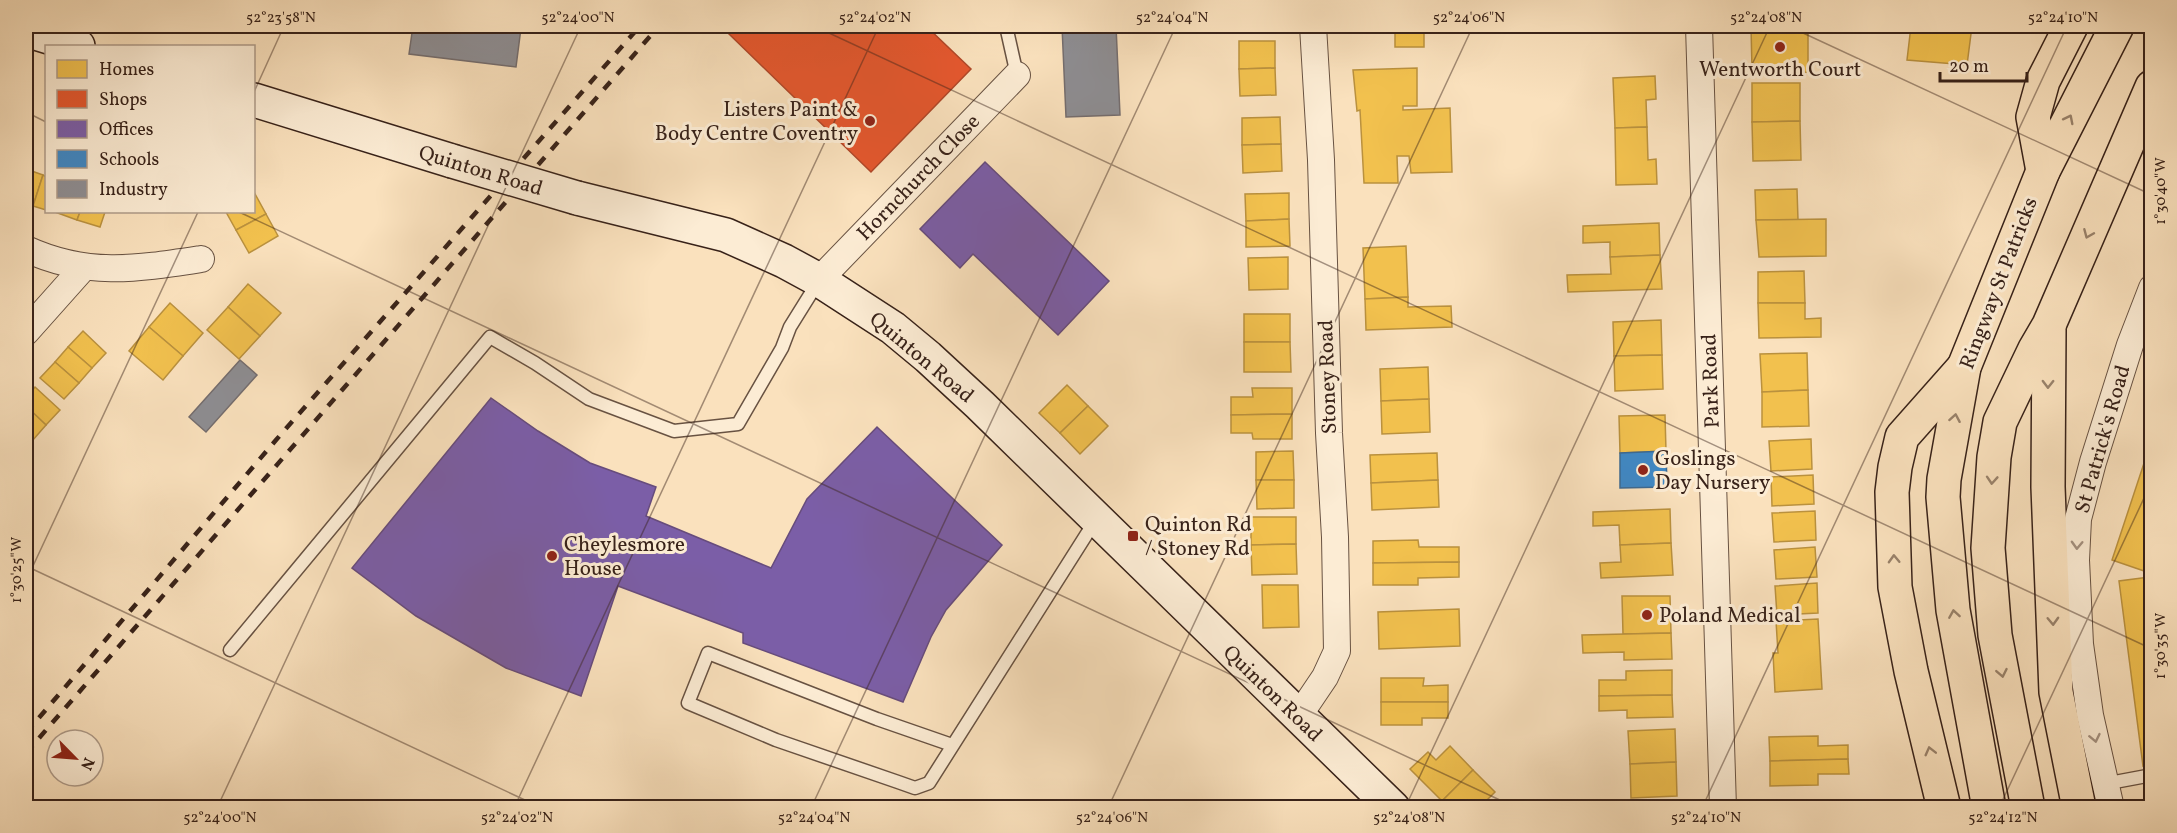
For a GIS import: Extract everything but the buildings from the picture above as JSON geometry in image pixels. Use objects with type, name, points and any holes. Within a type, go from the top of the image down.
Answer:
[{"type":"highway","points":[[2043,171],[2033,117],[2043,81],[2071,26]]},
{"type":"highway","name":"Ringway St Patricks","points":[[1989,807],[1953,610],[1943,497],[1964,367],[2043,171],[2117,26]]},
{"type":"highway","points":[[2028,807],[1995,636],[1988,548],[1994,457],[2000,422],[2049,325],[2151,87]]},
{"type":"highway","points":[[2111,181],[2151,151]]},
{"type":"highway","points":[[2049,325],[2048,487],[2056,692],[2079,807]]},
{"type":"highway","points":[[1944,807],[1911,671],[1895,587],[1892,492],[1902,436],[1964,367]]},
{"type":"street","name":"Stoney Road","points":[[1298,717],[1325,677],[1337,651],[1321,160],[1313,26]]},
{"type":"street","name":"Park Road","points":[[1698,26],[1723,807]]},
{"type":"street","points":[[26,30],[75,45]]},
{"type":"street","name":"Hornchurch Close","points":[[819,280],[1017,75]]},
{"type":"street","name":"Quinton Road","points":[[255,100],[577,198],[726,235],[819,280],[893,328],[928,357],[1393,807]]},
{"type":"street","points":[[26,249],[83,268],[136,267],[201,259]]},
{"type":"street","points":[[26,332],[83,268]]},
{"type":"street","name":"St Patrick's Road","points":[[2108,796],[2090,715],[2080,644],[2076,560],[2078,519],[2096,451],[2151,288]]},
{"type":"lane","points":[[1006,26],[1017,75]]},
{"type":"lane","points":[[230,650],[490,337],[535,363],[589,399],[674,431],[738,424],[782,348],[790,327],[819,280]]},
{"type":"lane","points":[[952,744],[877,719],[708,653],[688,703],[776,740],[915,788],[929,783],[1096,520]]},
{"type":"lane","points":[[2108,796],[2151,775]]},
{"type":"railway","points":[[26,733],[276,440],[640,26]]},
{"type":"railway","points":[[26,753],[659,26]]},
{"type":"place","name":"Wentworth Court","points":[[1780,47]]},
{"type":"place","name":"Listers Paint & Body Centre Coventry","points":[[870,121]]},
{"type":"place","name":"Goslings Day Nursery","points":[[1643,470]]},
{"type":"place","name":"Quinton Rd / Stoney Rd","points":[[1133,536]]},
{"type":"place","name":"Cheylesmore House","points":[[552,556]]},
{"type":"place","name":"Poland Medical","points":[[1647,615]]}]
